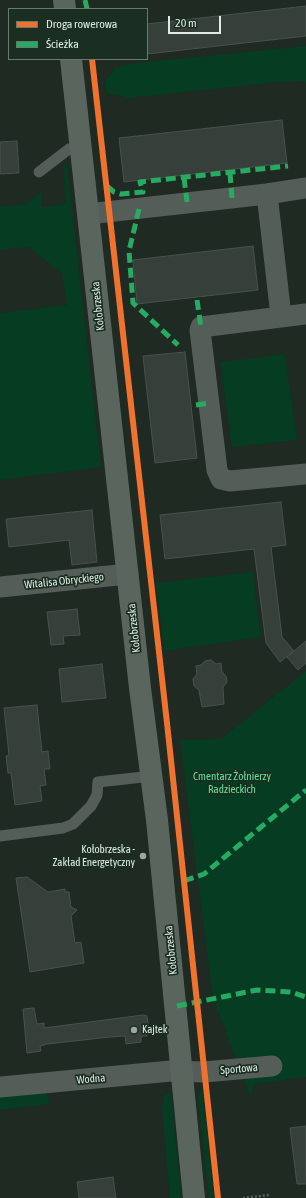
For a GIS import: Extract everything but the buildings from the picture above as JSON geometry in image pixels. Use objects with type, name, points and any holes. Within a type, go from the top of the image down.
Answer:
[{"type":"main road","name":"Kołobrzeska","points":[[71,60],[152,776],[194,1198]]},
{"type":"street","points":[[88,214],[267,194],[306,188]]},
{"type":"street","points":[[267,194],[281,316]]},
{"type":"street","points":[[306,314],[201,327],[200,330],[217,470],[221,479],[230,481],[306,474]]},
{"type":"street","name":"Witalisa Obryckiego","points":[[0,587],[128,574]]},
{"type":"street","name":"Sportowa","points":[[182,1070],[204,1072],[272,1066]]},
{"type":"street","name":"Wodna","points":[[0,1087],[182,1070]]},
{"type":"lane","points":[[39,172],[69,149],[81,147]]},
{"type":"lane","points":[[0,836],[63,828],[73,824],[91,806],[97,795],[98,782],[152,776]]},
{"type":"path","points":[[243,1198],[270,1195]]},
{"type":"green space","points":[[306,46],[306,83],[302,81],[279,82],[128,98],[106,93],[105,81],[115,68],[135,63]]},
{"type":"green space","points":[[67,164],[101,467],[0,480],[0,313],[67,305],[62,273],[28,247],[0,250],[0,206],[26,204],[41,192],[42,207],[66,204],[63,165]]},
{"type":"green space","points":[[285,354],[297,440],[232,447],[220,362]]},
{"type":"green space","points":[[253,572],[261,637],[164,651],[156,583]]},
{"type":"green space","name":"Cmentarz Żołnierzy Radzieckich","points":[[306,671],[306,1077],[255,1084],[250,1096],[213,999],[180,740],[221,739]]},
{"type":"green space","points":[[202,1086],[214,1198],[209,1198],[198,1097]]},
{"type":"green space","points":[[45,1090],[50,1104],[0,1110],[0,1095]]},
{"type":"green space","points":[[171,1093],[181,1198],[170,1198],[162,1108],[164,1095]]},
{"type":"marked path","points":[[85,0],[87,8]]},
{"type":"marked path","points":[[107,186],[114,192],[121,194],[143,192],[140,182],[288,166]]},
{"type":"marked path","points":[[230,173],[232,198]]},
{"type":"marked path","points":[[184,178],[187,202]]},
{"type":"marked path","points":[[139,209],[129,251],[133,303],[178,345]]},
{"type":"marked path","points":[[197,300],[201,327]]},
{"type":"marked path","points":[[196,405],[209,403]]},
{"type":"marked path","points":[[184,881],[204,874],[306,790]]},
{"type":"marked path","points":[[177,1006],[257,990],[291,992],[306,997]]},
{"type":"cycle path","points":[[92,60],[167,723],[218,1198]]},
{"type":"place","name":"Kołobrzeska - Zakład Energetyczny","points":[[143,856]]},
{"type":"place","name":"Kajtek","points":[[134,1030]]}]
